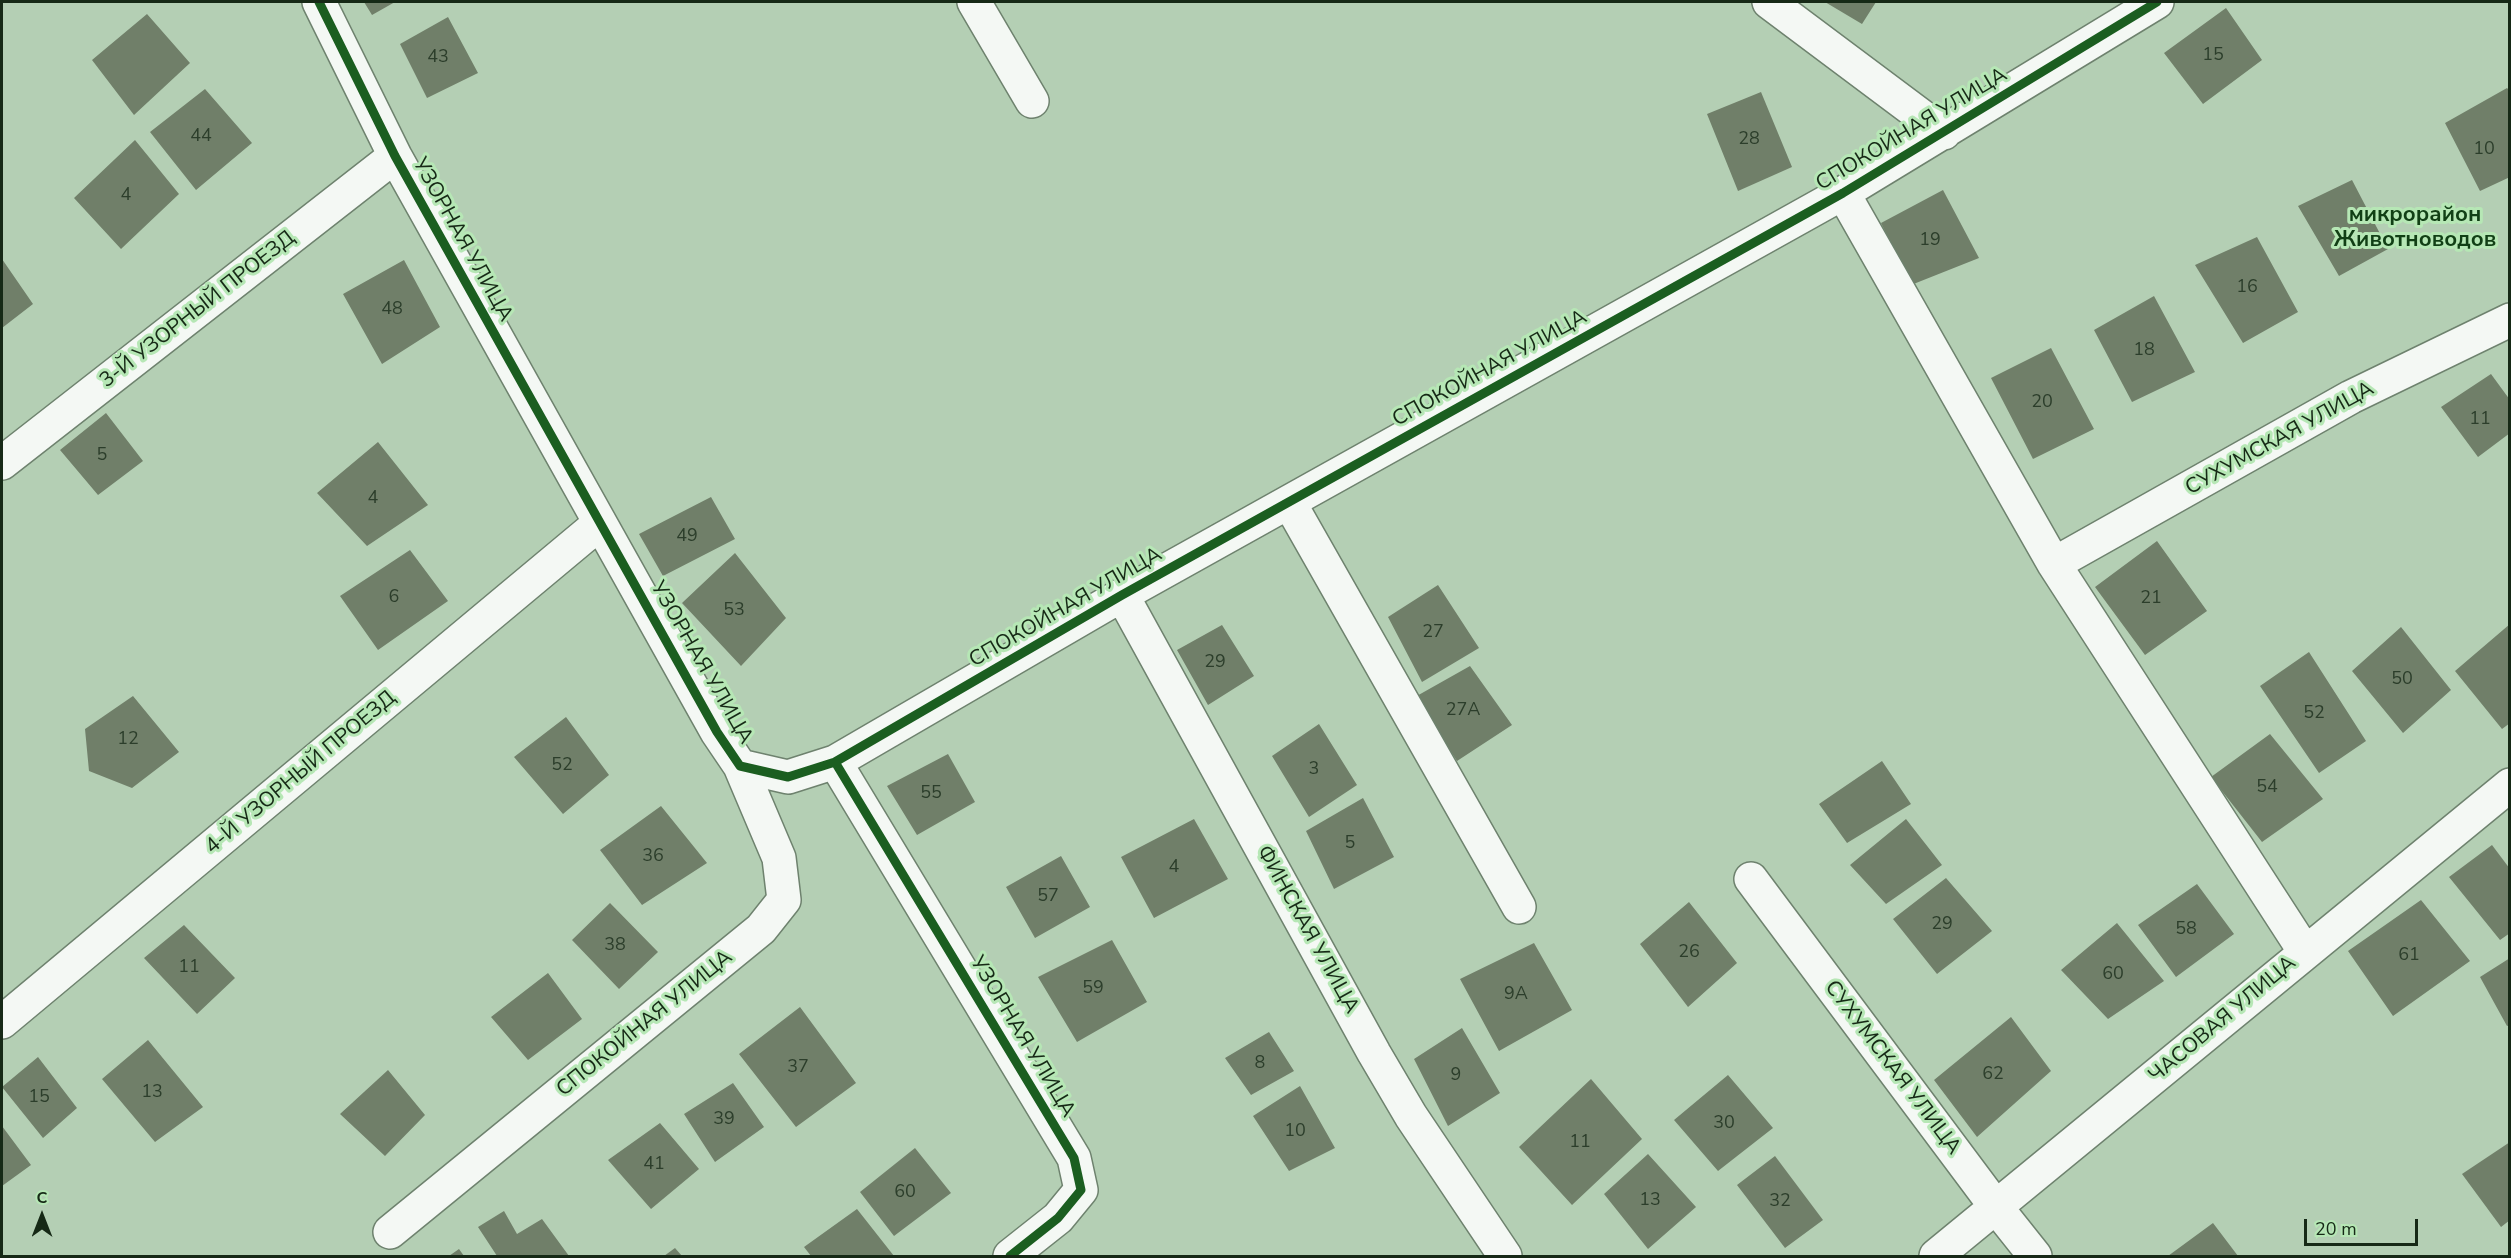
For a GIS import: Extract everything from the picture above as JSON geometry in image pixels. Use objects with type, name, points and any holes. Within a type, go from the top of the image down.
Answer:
[{"type":"street","name":"УЗОРНАЯ УЛИЦА","points":[[319,2],[395,156],[717,732],[740,766],[788,777],[835,762],[1074,1158],[1081,1190],[1058,1218],[1010,1257]]},
{"type":"street","points":[[974,2],[1032,101]]},
{"type":"street","points":[[1769,2],[1944,134]]},
{"type":"street","name":"СПОКОЙНАЯ УЛИЦА","points":[[835,762],[1122,595],[1843,193],[1944,134],[2157,2]]},
{"type":"street","name":"3-Й УЗОРНЫЙ ПРОЕЗД","points":[[2,464],[395,156]]},
{"type":"street","points":[[1843,193],[2054,564],[2305,952]]},
{"type":"street","name":"СУХУМСКАЯ УЛИЦА","points":[[2054,564],[2351,397],[2510,320]]},
{"type":"street","points":[[1288,502],[1519,907]]},
{"type":"street","name":"4-Й УЗОРНЫЙ ПРОЕЗД","points":[[2,1022],[600,523]]},
{"type":"street","name":"ФИНСКАЯ УЛИЦА","points":[[1122,595],[1374,1053],[1411,1116],[1505,1257]]},
{"type":"street","name":"СПОКОЙНАЯ УЛИЦА","points":[[390,1232],[761,929],[784,900],[780,858],[740,766]]},
{"type":"street","name":"ЧАСОВАЯ УЛИЦА","points":[[1936,1257],[2510,785]]},
{"type":"street","name":"СУХУМСКАЯ УЛИЦА","points":[[1751,879],[2035,1257]]},
{"type":"building","points":[[364,2],[395,2],[372,15]]},
{"type":"building","points":[[1825,2],[1876,2],[1862,24]]},
{"type":"building","points":[[2226,8],[2262,60],[2203,104],[2164,53]]},
{"type":"building","points":[[147,14],[190,63],[134,115],[92,60]]},
{"type":"building","points":[[448,17],[478,73],[427,98],[400,44]]},
{"type":"building","points":[[2507,88],[2510,91],[2510,177],[2480,191],[2445,123]]},
{"type":"building","points":[[205,89],[252,143],[196,190],[150,132]]},
{"type":"building","points":[[1761,92],[1792,167],[1738,191],[1707,114]]},
{"type":"building","points":[[135,140],[179,194],[121,249],[74,198]]},
{"type":"building","points":[[2352,180],[2388,249],[2339,276],[2298,206]]},
{"type":"building","points":[[1943,190],[1979,258],[1911,285],[1881,223]]},
{"type":"building","points":[[2257,237],[2298,312],[2243,343],[2195,265]]},
{"type":"building","points":[[2,259],[33,304],[2,328]]},
{"type":"building","points":[[404,260],[440,327],[382,364],[343,294]]},
{"type":"building","points":[[2154,296],[2195,372],[2132,402],[2094,330]]},
{"type":"building","points":[[2051,348],[2094,429],[2033,459],[1991,378]]},
{"type":"building","points":[[2491,374],[2510,400],[2510,433],[2478,457],[2441,407]]},
{"type":"building","points":[[106,413],[143,461],[98,495],[60,450]]},
{"type":"building","points":[[378,442],[428,505],[367,546],[317,493]]},
{"type":"building","points":[[711,497],[735,539],[663,576],[639,534]]},
{"type":"building","points":[[2157,541],[2207,611],[2145,655],[2095,587]]},
{"type":"building","points":[[410,550],[448,601],[378,650],[340,596]]},
{"type":"building","points":[[735,553],[786,618],[741,666],[682,603]]},
{"type":"building","points":[[1438,585],[1479,648],[1422,682],[1388,617]]},
{"type":"building","points":[[2510,624],[2510,723],[2502,729],[2455,671]]},
{"type":"building","points":[[1222,625],[1254,676],[1208,705],[1177,650]]},
{"type":"building","points":[[2401,627],[2451,690],[2403,733],[2352,671]]},
{"type":"building","points":[[2309,652],[2366,741],[2319,773],[2260,686]]},
{"type":"building","points":[[1470,666],[1512,725],[1457,761],[1415,697]]},
{"type":"building","points":[[133,696],[179,752],[132,788],[89,771],[85,729]]},
{"type":"building","points":[[566,717],[609,775],[563,814],[514,757]]},
{"type":"building","points":[[1319,724],[1357,785],[1309,817],[1272,756]]},
{"type":"building","points":[[2270,734],[2323,799],[2262,842],[2211,777]]},
{"type":"building","points":[[948,754],[975,802],[917,835],[887,786]]},
{"type":"building","points":[[1882,761],[1911,804],[1847,843],[1819,804]]},
{"type":"building","points":[[1363,798],[1394,857],[1334,889],[1306,831]]},
{"type":"building","points":[[661,806],[707,863],[642,905],[600,850]]},
{"type":"building","points":[[1194,819],[1228,879],[1154,918],[1121,857]]},
{"type":"building","points":[[1906,819],[1942,865],[1886,904],[1850,865]]},
{"type":"building","points":[[2492,845],[2510,869],[2510,933],[2500,940],[2449,877]]},
{"type":"building","points":[[1061,856],[1090,907],[1035,938],[1006,887]]},
{"type":"building","points":[[1946,878],[1992,931],[1937,974],[1893,919]]},
{"type":"building","points":[[2197,884],[2234,934],[2176,977],[2138,925]]},
{"type":"building","points":[[2421,900],[2470,961],[2393,1016],[2348,951]]},
{"type":"building","points":[[1689,902],[1737,963],[1688,1007],[1640,944]]},
{"type":"building","points":[[610,903],[658,952],[619,989],[572,940]]},
{"type":"building","points":[[2117,923],[2164,981],[2108,1019],[2061,970]]},
{"type":"building","points":[[184,925],[235,978],[197,1014],[144,958]]},
{"type":"building","points":[[1112,940],[1147,1002],[1077,1042],[1038,977]]},
{"type":"building","points":[[1534,943],[1572,1010],[1499,1051],[1460,979]]},
{"type":"building","points":[[2510,958],[2510,1025],[2507,1026],[2480,977]]},
{"type":"building","points":[[548,973],[582,1019],[528,1060],[491,1017]]},
{"type":"building","points":[[800,1007],[856,1083],[796,1127],[739,1054]]},
{"type":"building","points":[[2011,1017],[2051,1071],[1977,1137],[1934,1080]]},
{"type":"building","points":[[1462,1028],[1500,1093],[1448,1126],[1414,1059]]},
{"type":"building","points":[[1269,1032],[1294,1071],[1251,1095],[1225,1058]]},
{"type":"building","points":[[148,1040],[203,1107],[155,1142],[102,1079]]},
{"type":"building","points":[[38,1057],[77,1108],[43,1138],[2,1087]]},
{"type":"building","points":[[388,1070],[425,1115],[385,1156],[340,1114]]},
{"type":"building","points":[[1728,1075],[1773,1128],[1718,1171],[1674,1120]]},
{"type":"building","points":[[1591,1079],[1642,1139],[1572,1205],[1519,1147]]},
{"type":"building","points":[[733,1083],[764,1127],[715,1162],[684,1114]]},
{"type":"building","points":[[1300,1086],[1335,1148],[1289,1171],[1253,1116]]},
{"type":"building","points":[[660,1123],[699,1169],[651,1209],[608,1160]]},
{"type":"building","points":[[2,1126],[31,1165],[2,1186]]},
{"type":"building","points":[[2510,1142],[2510,1220],[2501,1227],[2462,1174]]},
{"type":"building","points":[[915,1148],[951,1193],[894,1236],[860,1192]]},
{"type":"building","points":[[1648,1154],[1696,1207],[1648,1249],[1604,1194]]},
{"type":"building","points":[[1775,1156],[1823,1220],[1785,1248],[1737,1185]]},
{"type":"building","points":[[857,1209],[894,1256],[811,1256],[804,1247]]},
{"type":"building","points":[[504,1211],[517,1234],[542,1219],[569,1256],[497,1256],[478,1227]]},
{"type":"building","points":[[2213,1223],[2238,1256],[2168,1256]]},
{"type":"building","points":[[675,1248],[682,1256],[664,1256]]},
{"type":"building","points":[[459,1249],[464,1256],[449,1256]]},
{"type":"cycle path","points":[[319,2],[395,156],[717,732],[740,766],[788,777],[835,762],[1074,1158],[1081,1190],[1058,1218],[1010,1256]]},
{"type":"cycle path","points":[[835,762],[1122,595],[1843,193],[2157,2]]},
{"type":"district","name":"микрорайон Животноводов","points":[[2415,228]]}]
